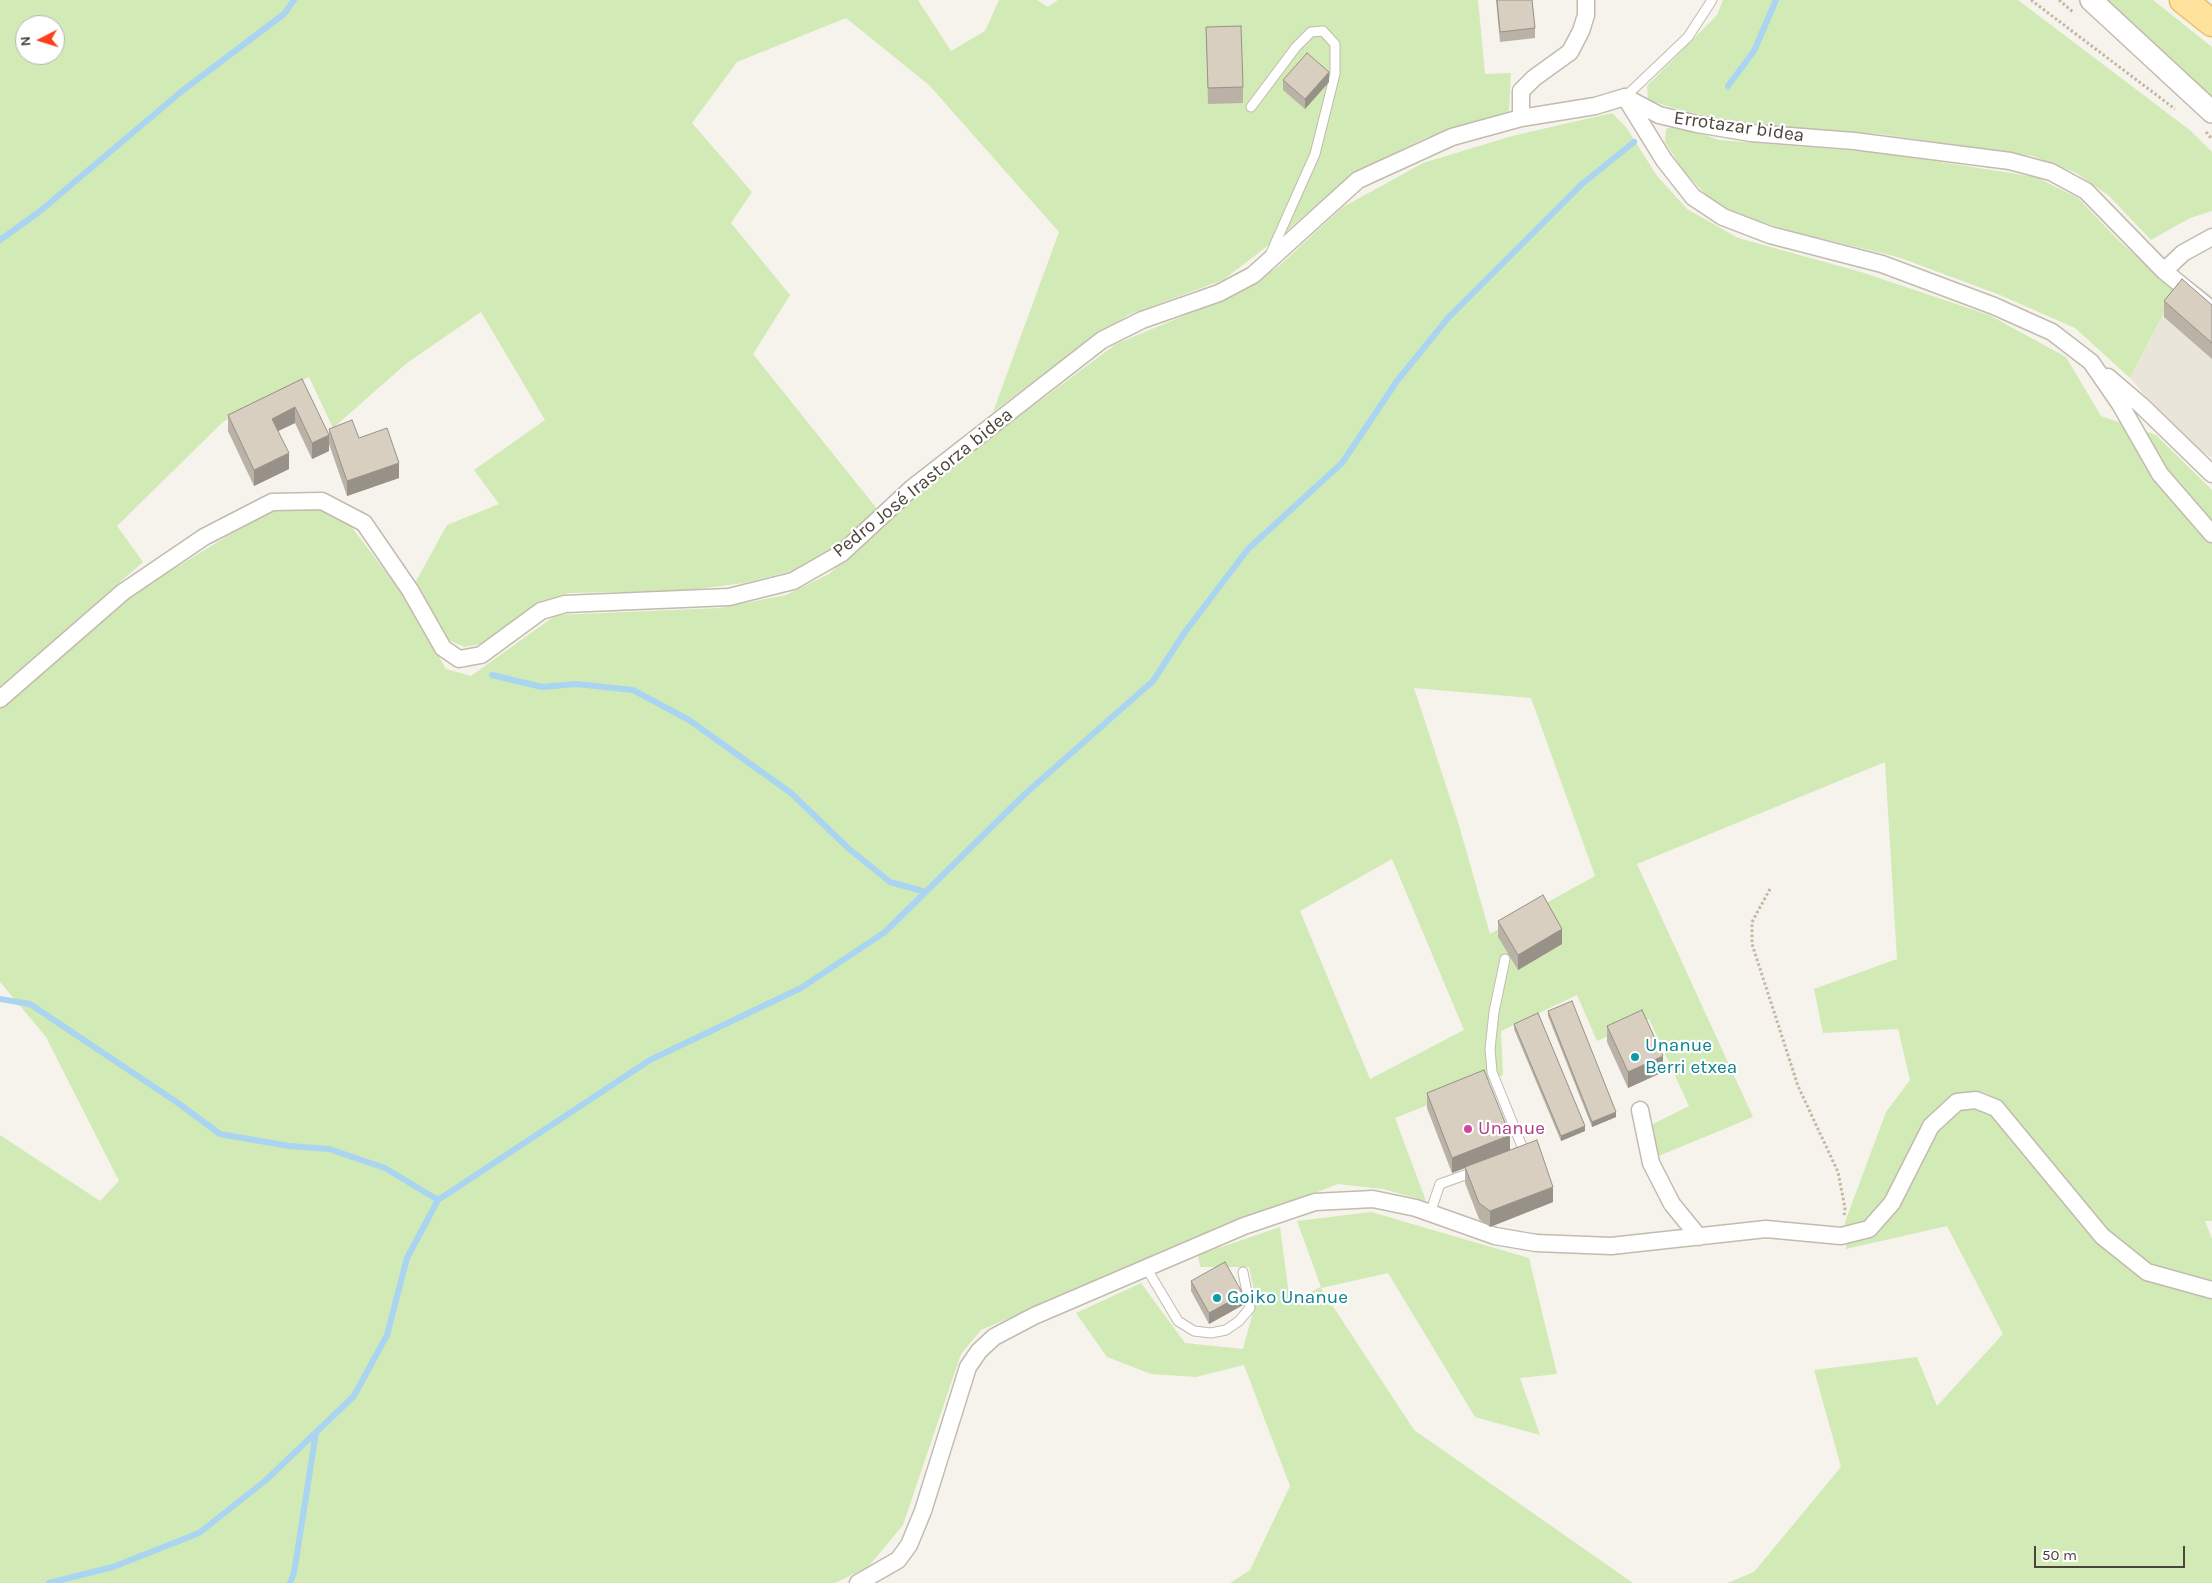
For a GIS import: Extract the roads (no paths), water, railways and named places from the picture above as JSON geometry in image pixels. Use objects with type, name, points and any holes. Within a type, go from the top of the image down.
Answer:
[{"type":"main road","points":[[2183,0],[2212,23]]},
{"type":"street","points":[[1521,118],[1521,91],[1534,78],[1570,52],[1581,31],[1586,15],[1586,0]]},
{"type":"street","points":[[2091,0],[2209,122]]},
{"type":"street","name":"Pedro José Irastorza bidea","points":[[0,698],[123,592],[204,537],[272,502],[322,500],[364,523],[410,590],[443,648],[459,659],[481,655],[542,611],[565,604],[729,597],[793,581],[842,553],[912,488],[1102,340],[1142,320],[1219,293],[1253,275],[1358,180],[1452,137],[1521,118],[1595,106],[1625,97]]},
{"type":"street","name":"Errotazar bidea","points":[[1625,97],[1659,115],[1697,124],[1751,133],[1854,141],[2010,161],[2051,172],[2086,191],[2164,270],[2212,310]]},
{"type":"street","name":"Errotazar bidea","points":[[1625,97],[1664,160],[1693,197],[1723,217],[1770,235],[1882,264],[1994,306],[2052,332],[2092,362],[2142,406],[2212,474]]},
{"type":"street","points":[[2164,270],[2183,253],[2212,237]]},
{"type":"street","name":"Errotazar bidea","points":[[2092,362],[2120,404],[2160,474],[2212,534]]},
{"type":"street","name":"Errotazar bidea","points":[[2179,444],[2212,464]]},
{"type":"street","points":[[858,1583],[898,1560],[909,1545],[923,1511],[968,1367],[979,1351],[994,1337],[1034,1316],[1244,1226],[1315,1202],[1373,1199],[1430,1213],[1495,1236],[1536,1243],[1611,1246],[1766,1229],[1841,1236],[1869,1230],[1892,1203],[1931,1126],[1957,1102],[1976,1100],[1996,1108],[2102,1236],[2148,1272],[2212,1290]]},
{"type":"street","points":[[1640,1110],[1651,1163],[1672,1204],[1699,1237]]},
{"type":"lane","points":[[1625,97],[1688,37],[1712,0]]},
{"type":"lane","points":[[1251,108],[1296,47],[1311,32],[1323,31],[1335,44],[1334,74],[1315,154],[1267,262]]},
{"type":"lane","points":[[1505,959],[1494,1012],[1490,1050],[1492,1072],[1523,1149],[1517,1156],[1508,1160]]},
{"type":"lane","points":[[1430,1213],[1440,1184],[1483,1168]]},
{"type":"lane","points":[[1147,1268],[1178,1321],[1194,1331],[1211,1333],[1226,1330],[1239,1322],[1250,1308],[1243,1272]]},
{"type":"waterway","points":[[0,240],[39,212],[182,91],[284,14],[294,0]]},
{"type":"waterway","points":[[1728,86],[1754,51],[1776,0]]},
{"type":"waterway","points":[[49,1583],[113,1567],[199,1533],[265,1481],[354,1396],[387,1335],[407,1258],[438,1200],[650,1060],[801,988],[885,932],[1025,794],[1153,681],[1185,632],[1248,549],[1342,463],[1397,381],[1448,318],[1582,184],[1634,142]]},
{"type":"waterway","points":[[492,675],[542,687],[576,684],[633,690],[689,720],[791,793],[848,848],[890,882],[926,892]]},
{"type":"waterway","points":[[0,999],[30,1004],[178,1103],[220,1134],[289,1146],[329,1149],[385,1168],[438,1200]]},
{"type":"waterway","points":[[290,1583],[294,1573],[316,1432]]},
{"type":"place","name":"Unanue Berri etxea","points":[[1635,1057]]},
{"type":"place","name":"Unanue","points":[[1468,1129]]},
{"type":"place","name":"Goiko Unanue","points":[[1217,1298]]}]
